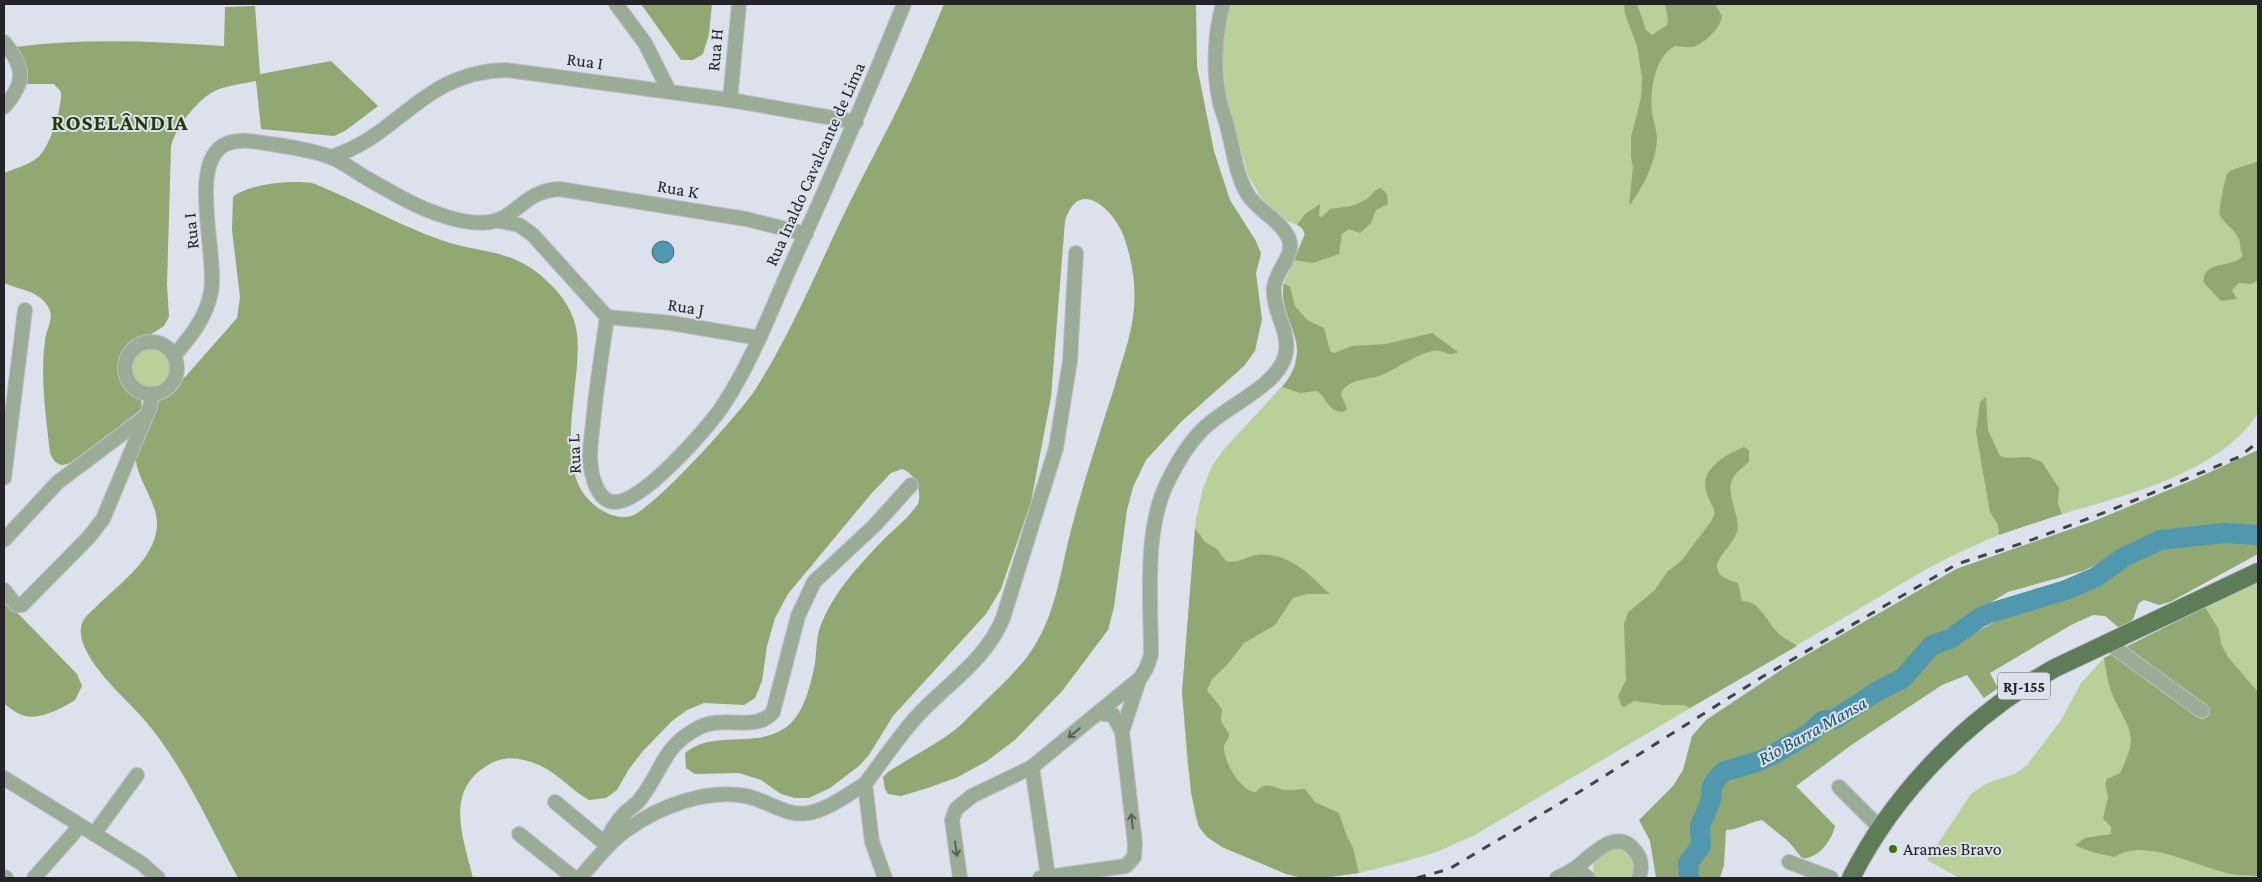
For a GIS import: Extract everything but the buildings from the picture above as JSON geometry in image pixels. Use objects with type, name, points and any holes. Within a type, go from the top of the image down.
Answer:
[{"type":"main road","name":"RJ-155","points":[[1854,877],[1881,829],[1916,783],[1952,744],[1999,703],[2027,684],[2108,643],[2258,572]]},
{"type":"street","points":[[616,4],[645,43],[669,91]]},
{"type":"street","name":"Rua H","points":[[730,100],[739,4]]},
{"type":"street","name":"Rua Inaldo Cavalcante de Lima","points":[[759,338],[856,122],[904,4]]},
{"type":"street","points":[[1122,732],[1139,680],[1146,669],[1151,655],[1152,554],[1162,495],[1169,478],[1200,431],[1268,380],[1282,364],[1286,348],[1284,332],[1275,305],[1274,289],[1278,274],[1290,252],[1290,243],[1281,227],[1262,212],[1249,198],[1238,170],[1217,87],[1218,32],[1223,4]]},
{"type":"street","points":[[4,42],[16,61],[21,76],[19,87],[4,107]]},
{"type":"street","name":"Rua I","points":[[331,157],[358,145],[442,85],[468,74],[484,70],[506,70],[669,91],[856,122]]},
{"type":"street","name":"Rua I","points":[[174,356],[197,328],[212,289],[212,250],[206,184],[208,166],[214,153],[228,144],[245,140],[331,157],[420,206],[441,215],[472,223],[500,221]]},
{"type":"street","points":[[352,170],[349,156],[358,145]]},
{"type":"street","name":"Rua K","points":[[525,201],[543,191],[559,189],[746,219],[806,234]]},
{"type":"street","points":[[500,221],[525,201]]},
{"type":"street","points":[[525,201],[524,218],[533,235]]},
{"type":"street","points":[[500,221],[519,225],[533,235],[607,317]]},
{"type":"street","points":[[607,844],[652,815],[695,799],[740,795],[784,810],[807,813],[828,806],[865,784],[896,739],[991,644],[1003,618],[1056,448],[1070,361],[1076,253]]},
{"type":"street","points":[[4,478],[25,310]]},
{"type":"street","name":"Rua L","points":[[607,317],[596,391],[590,458],[596,487],[603,497],[612,502],[622,502],[634,496],[694,443],[722,406],[759,338]]},
{"type":"street","name":"Rua J","points":[[607,317],[671,323],[759,338]]},
{"type":"street","points":[[150,342],[164,346],[174,356],[177,371],[174,381],[166,389],[152,394],[142,393],[131,384],[126,371],[128,358],[137,347],[150,342]]},
{"type":"street","points":[[4,590],[16,605],[22,605],[103,519],[150,406],[152,394]]},
{"type":"street","points":[[4,540],[58,482],[146,416]]},
{"type":"street","points":[[580,878],[607,844],[618,820],[644,795],[668,751],[683,737],[699,727],[714,722],[758,723],[767,720],[775,705],[798,616],[814,582],[875,524],[911,485]]},
{"type":"street","points":[[2108,643],[2202,711]]},
{"type":"street","points":[[960,878],[952,820],[956,809],[972,796],[1032,767],[1139,680]]},
{"type":"street","points":[[1032,767],[1044,877],[1126,866],[1131,862],[1136,850],[1122,732],[1113,715],[1100,713]]},
{"type":"street","points":[[94,834],[137,774]]},
{"type":"street","points":[[4,778],[141,863],[158,878]]},
{"type":"street","points":[[865,784],[872,842],[885,878]]},
{"type":"street","points":[[1839,787],[1881,829]]},
{"type":"street","points":[[555,802],[607,844]]},
{"type":"street","points":[[34,878],[80,826]]},
{"type":"street","points":[[519,834],[574,878]]},
{"type":"street","points":[[1557,878],[1576,868],[1601,845],[1613,842],[1621,842],[1632,848],[1639,857],[1641,869],[1639,878]]},
{"type":"street","points":[[1790,862],[1831,878]]},
{"type":"street","points":[[1576,868],[1588,878]]},
{"type":"green space","points":[[641,4],[712,4],[709,34],[703,54],[693,60],[681,60]]},
{"type":"green space","points":[[944,4],[1196,4],[1197,66],[1214,151],[1230,200],[1256,241],[1261,254],[1256,273],[1262,319],[1255,351],[1244,366],[1182,421],[1146,460],[1133,487],[1127,510],[1114,607],[1108,630],[1063,690],[1015,740],[987,761],[958,777],[901,796],[888,794],[885,789],[883,777],[888,772],[955,730],[1015,671],[1037,641],[1052,608],[1069,537],[1126,347],[1134,308],[1133,272],[1124,237],[1113,217],[1105,208],[1087,199],[1079,201],[1071,208],[1065,221],[1051,397],[1031,502],[1001,589],[986,614],[893,716],[869,755],[859,766],[830,788],[809,798],[795,798],[781,794],[761,780],[739,773],[695,774],[686,768],[685,753],[696,746],[709,742],[747,739],[773,734],[792,722],[802,707],[809,689],[819,632],[828,610],[842,587],[859,566],[907,518],[918,504],[917,483],[907,471],[902,469],[891,473],[871,494],[788,594],[775,618],[767,646],[762,681],[755,698],[744,705],[704,703],[687,710],[672,721],[643,751],[629,769],[617,790],[606,798],[589,800],[546,768],[520,759],[501,759],[488,765],[474,776],[466,788],[461,801],[462,831],[473,878],[238,878],[182,773],[156,734],[101,673],[84,647],[81,635],[82,623],[85,618],[140,564],[147,555],[156,533],[155,511],[138,470],[136,447],[159,399],[186,376],[237,318],[240,297],[232,230],[233,197],[249,189],[272,184],[297,182],[315,184],[425,234],[457,245],[511,258],[536,272],[555,289],[564,301],[576,327],[578,353],[571,444],[573,466],[579,485],[590,501],[603,511],[614,516],[631,516],[658,497],[696,459],[746,402],[768,369],[902,100]]},
{"type":"green space","points":[[1228,4],[2258,4],[2258,413],[2238,437],[2212,457],[2181,474],[2114,499],[2016,528],[1969,548],[1923,571],[1473,836],[1434,853],[1359,873],[1322,878],[1302,878],[1286,874],[1222,847],[1207,837],[1199,827],[1195,815],[1187,762],[1182,692],[1196,519],[1203,488],[1212,466],[1224,449],[1287,381],[1294,368],[1298,345],[1286,305],[1283,286],[1305,232],[1300,226],[1287,221],[1261,198],[1248,175],[1225,93],[1222,34]]},
{"type":"green space","points":[[1624,4],[1637,4],[1646,30],[1652,35],[1667,25],[1668,19],[1665,4],[1715,4],[1722,16],[1715,31],[1706,39],[1692,47],[1675,46],[1662,58],[1658,66],[1652,94],[1657,136],[1656,148],[1648,174],[1629,206],[1633,167],[1631,137],[1641,98],[1642,78],[1637,46],[1625,14]]},
{"type":"green space","points":[[255,6],[260,74],[331,61],[378,106],[345,131],[334,136],[261,129],[256,81],[217,90],[210,93],[196,106],[177,131],[171,147],[167,285],[169,317],[164,326],[131,347],[122,360],[122,372],[125,382],[131,391],[141,399],[142,408],[79,458],[63,465],[58,464],[50,453],[44,397],[44,355],[51,314],[50,309],[38,296],[4,283],[4,173],[29,163],[42,153],[51,137],[60,108],[61,92],[54,84],[26,84],[27,76],[15,47],[93,41],[224,46],[225,7]]},
{"type":"green space","points":[[2258,161],[2258,280],[2251,284],[2239,283],[2232,290],[2237,299],[2221,301],[2204,283],[2204,275],[2213,267],[2233,262],[2243,255],[2238,237],[2220,216],[2227,174],[2235,169]]},
{"type":"green space","points":[[1381,188],[1387,194],[1388,204],[1376,210],[1371,223],[1360,233],[1349,229],[1342,234],[1339,254],[1313,263],[1294,260],[1305,235],[1302,228],[1297,225],[1305,214],[1320,204],[1319,216],[1322,217],[1330,209],[1357,204]]},
{"type":"green space","points":[[1284,283],[1290,287],[1295,306],[1307,320],[1324,328],[1330,351],[1334,353],[1352,346],[1386,344],[1432,333],[1458,352],[1452,354],[1436,350],[1425,353],[1384,374],[1353,382],[1343,389],[1341,395],[1347,408],[1346,411],[1336,411],[1329,406],[1317,391],[1300,393],[1282,387],[1292,372],[1297,358],[1297,345],[1283,297]]},
{"type":"green space","points":[[156,349],[163,352],[169,358],[172,369],[171,377],[163,386],[156,389],[148,389],[141,386],[133,377],[132,365],[135,358],[144,350]]},
{"type":"green space","points":[[1986,397],[1988,430],[2000,456],[2006,458],[2029,457],[2042,462],[2059,488],[2058,504],[2062,514],[1999,535],[1998,525],[1990,512],[1976,432],[1980,402]]},
{"type":"green space","points":[[1744,447],[1749,450],[1749,461],[1734,476],[1730,490],[1737,518],[1737,532],[1719,560],[1717,568],[1722,576],[1738,583],[1742,601],[1758,607],[1779,634],[1797,646],[1690,708],[1684,705],[1664,705],[1634,701],[1624,707],[1621,705],[1618,696],[1626,680],[1624,624],[1628,612],[1654,591],[1667,572],[1682,560],[1712,520],[1715,513],[1706,491],[1707,475],[1716,463]]},
{"type":"green space","points":[[2258,450],[2258,528],[2207,526],[2166,531],[2146,538],[2119,554],[2083,571],[2008,592],[1930,639],[1908,670],[1878,684],[1840,713],[1816,719],[1809,728],[1794,733],[1755,755],[1723,768],[1710,777],[1704,789],[1707,803],[1694,828],[1695,840],[1687,852],[1685,861],[1686,878],[1656,878],[1650,841],[1639,820],[1673,786],[1683,770],[1692,736],[1706,720],[1787,666],[1956,569],[2094,521],[2195,479]]},
{"type":"green space","points":[[1195,528],[1205,542],[1217,549],[1226,561],[1238,561],[1256,555],[1268,555],[1288,560],[1306,572],[1330,594],[1307,594],[1293,598],[1275,625],[1244,643],[1227,665],[1212,679],[1207,690],[1222,709],[1222,724],[1229,734],[1224,746],[1225,754],[1230,768],[1239,782],[1250,791],[1256,792],[1263,786],[1287,790],[1305,789],[1315,802],[1339,813],[1353,848],[1359,873],[1322,878],[1302,878],[1286,874],[1222,847],[1207,837],[1199,827],[1191,793],[1182,692]]},
{"type":"green space","points":[[2258,539],[2258,554],[2170,602],[2159,605],[2144,600],[2139,603],[2133,619],[2128,625],[2118,627],[2105,616],[2093,615],[2071,625],[1990,673],[1998,688],[1984,698],[1967,675],[1942,685],[1850,746],[1796,786],[1835,826],[1827,843],[1813,856],[1802,858],[1789,842],[1762,820],[1726,830],[1724,865],[1720,878],[1693,878],[1705,847],[1702,832],[1717,803],[1718,786],[1739,772],[1760,769],[1849,715],[1916,672],[1933,650],[1955,643],[2006,616],[2097,585],[2147,550],[2188,542]]},
{"type":"green space","points":[[2258,582],[2258,878],[1959,878],[1927,860],[1971,794],[1987,783],[2015,774],[2027,765],[2061,720],[2081,683],[2104,658]]},
{"type":"green space","points":[[4,599],[77,674],[82,686],[75,700],[51,712],[31,717],[19,714],[4,704]]},
{"type":"green space","points":[[2205,607],[2219,630],[2221,644],[2228,657],[2258,692],[2258,876],[2231,874],[2154,851],[2140,850],[2127,852],[2115,857],[2075,845],[2085,838],[2111,834],[2111,826],[2103,819],[2108,797],[2105,784],[2107,779],[2120,773],[2130,749],[2131,740],[2128,725],[2111,691],[2104,658]]},
{"type":"green space","points":[[1610,845],[1633,853],[1635,878],[1596,878],[1593,867],[1594,863],[1598,855]]},
{"type":"water","points":[[663,241],[671,244],[674,252],[671,260],[663,263],[655,260],[652,252],[655,244]]},
{"type":"waterway","name":"Rio Barra Mansa","points":[[1689,878],[1688,863],[1701,846],[1700,826],[1711,800],[1712,786],[1719,776],[1725,771],[1757,762],[1774,754],[1810,733],[1822,721],[1835,719],[1876,692],[1903,678],[1932,645],[1950,639],[1979,618],[1990,613],[2066,590],[2096,577],[2124,557],[2160,540],[2224,533],[2258,535]]},
{"type":"railway","points":[[1417,878],[1449,869],[1579,792],[1762,677],[1957,564],[2026,542],[2111,510],[2239,457],[2258,442]]},
{"type":"place","name":"Arames Bravo","points":[[1893,849]]},
{"type":"district","name":"ROSELÂNDIA","points":[[120,122]]}]
